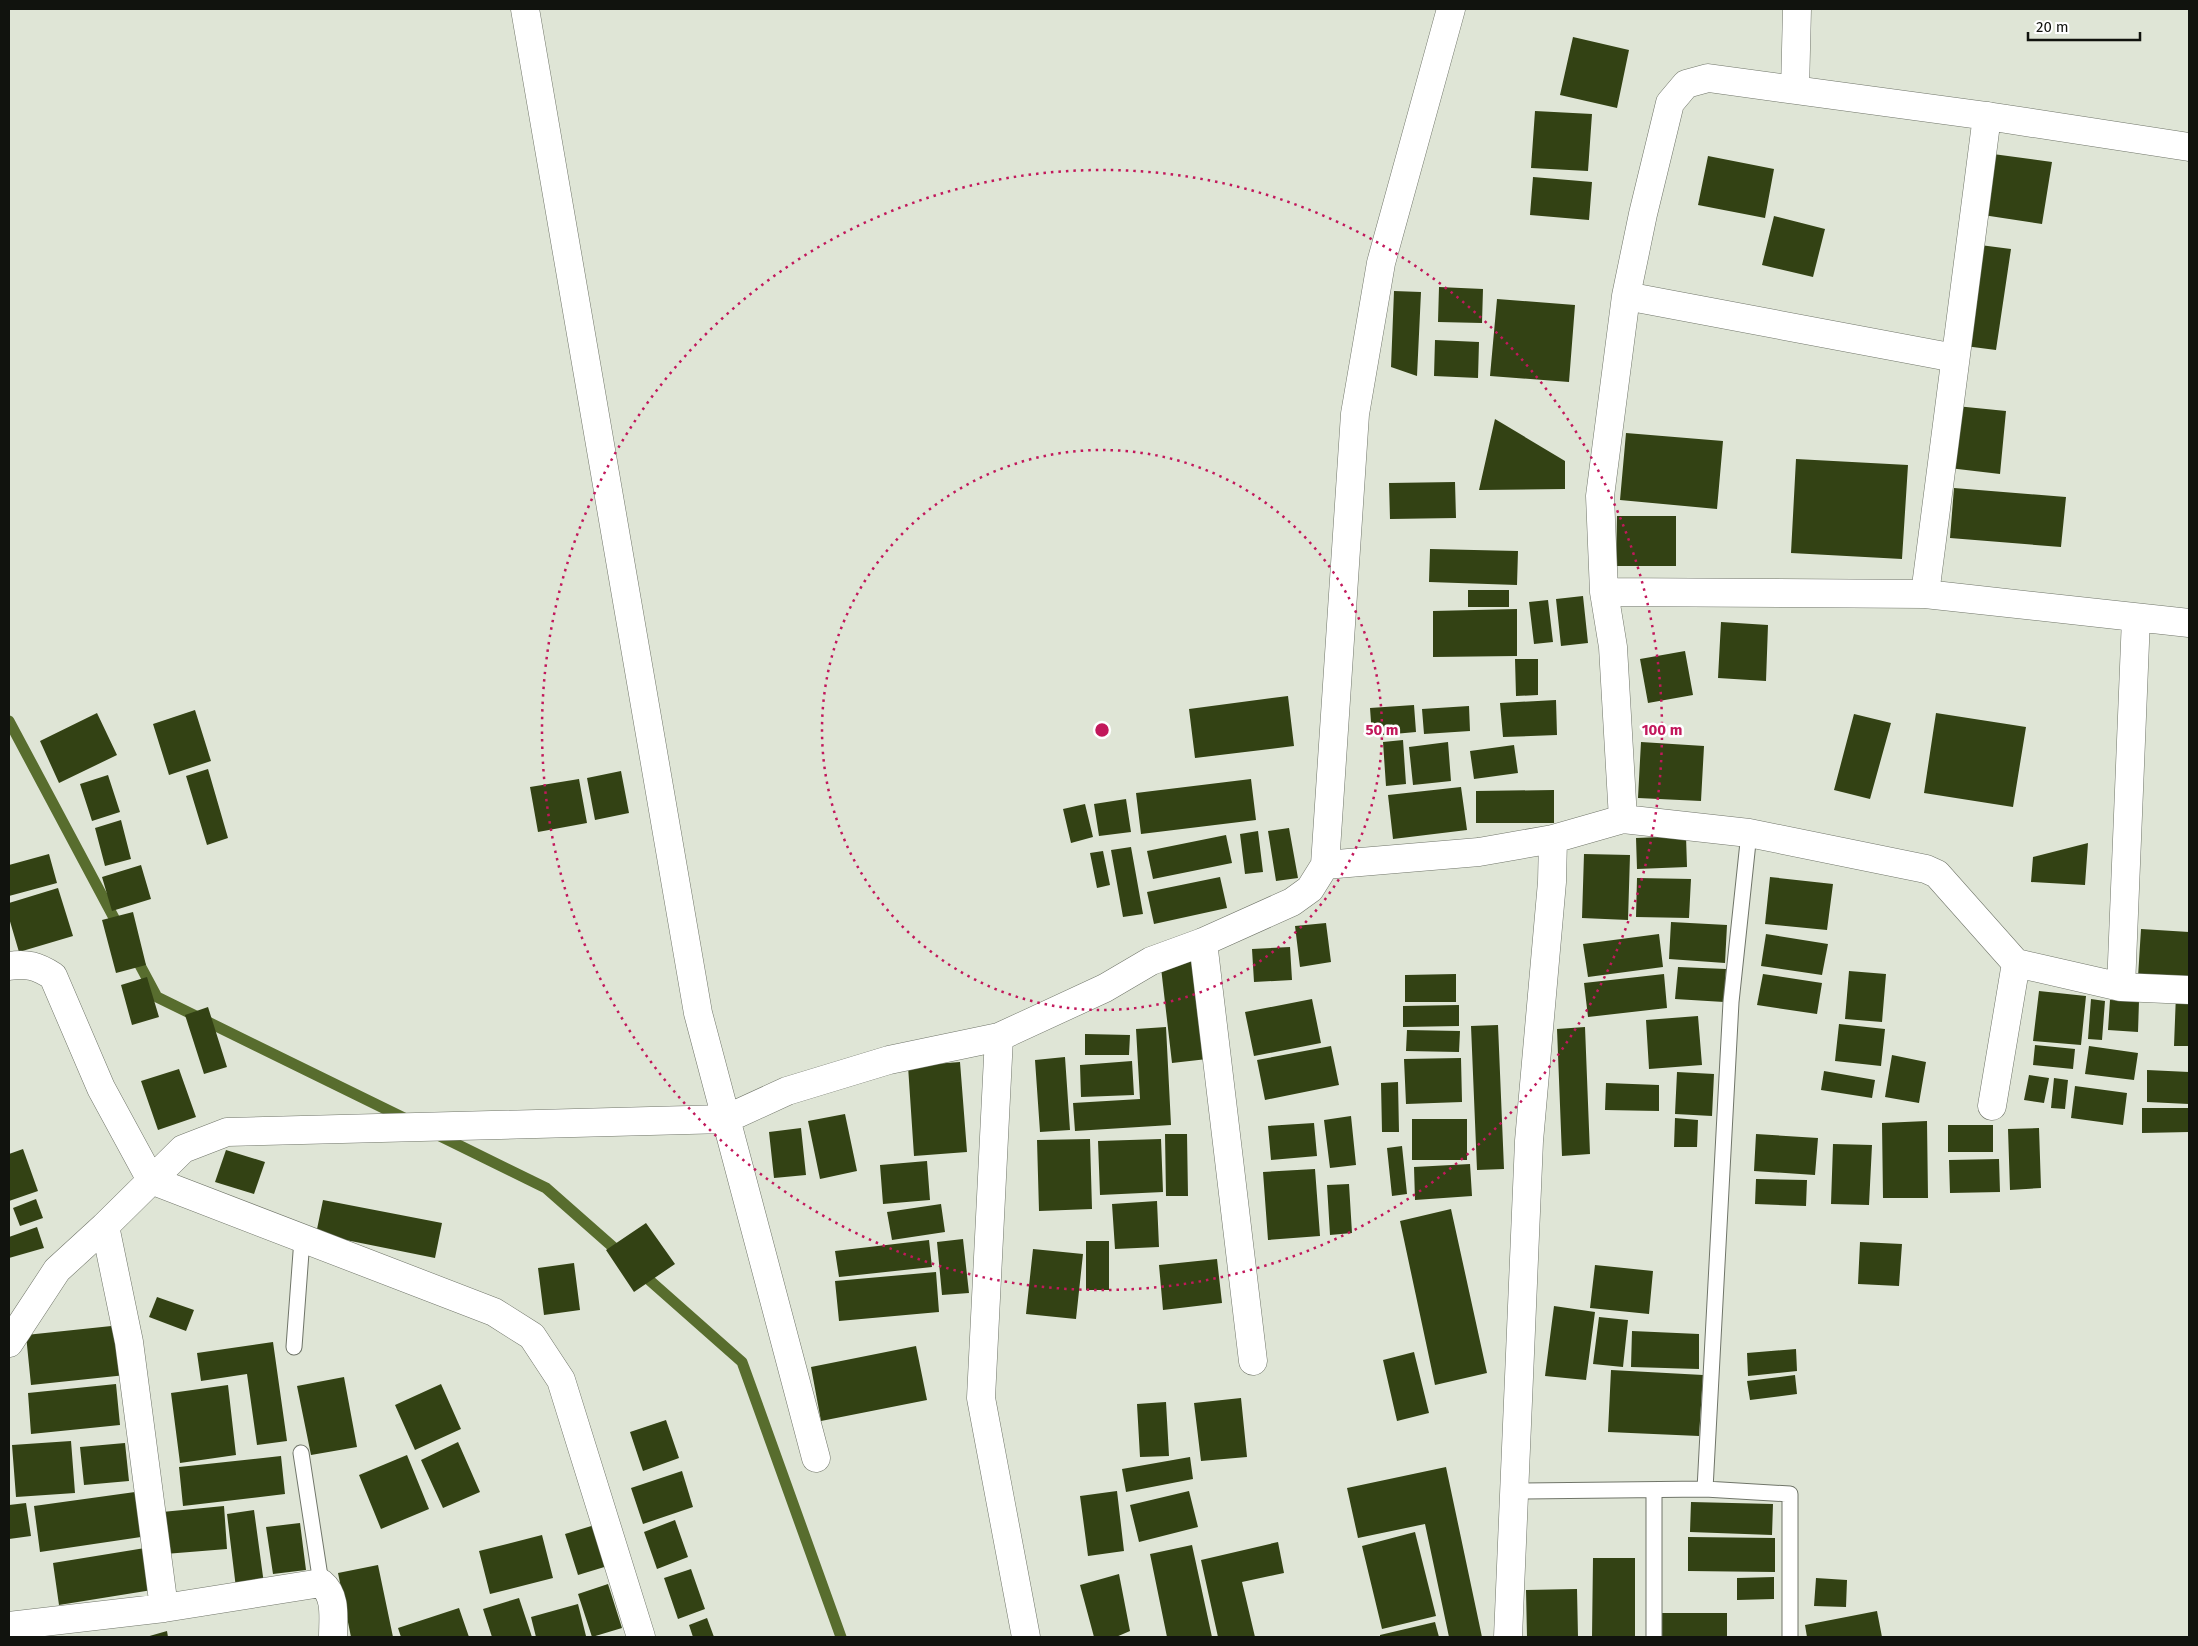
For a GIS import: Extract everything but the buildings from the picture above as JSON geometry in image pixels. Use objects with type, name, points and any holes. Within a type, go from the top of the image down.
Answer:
[{"type":"street","points":[[525,9],[698,1012],[816,1458]]},
{"type":"street","points":[[9,1343],[57,1270],[105,1226],[183,1149],[227,1132],[726,1120],[788,1091],[880,1063],[999,1037],[1105,988],[1151,961],[1203,942],[1292,902],[1310,889],[1325,865],[1355,414],[1381,263],[1451,9]]},
{"type":"street","points":[[1795,90],[1797,9]]},
{"type":"street","points":[[1623,819],[1613,647],[1604,592],[1600,496],[1626,296],[1670,103],[1686,84],[1708,78],[1987,116],[2189,147]]},
{"type":"street","points":[[1925,594],[1987,116]]},
{"type":"street","points":[[1626,296],[1955,358]]},
{"type":"street","points":[[1604,592],[1925,594],[2189,623]]},
{"type":"street","points":[[2121,987],[2136,618]]},
{"type":"street","points":[[1325,865],[1478,852],[1553,839],[1623,819],[1749,833],[1912,866],[1937,874],[2016,962],[2121,987],[2189,990]]},
{"type":"street","points":[[1508,1637],[1516,1491],[1528,1141],[1552,882],[1553,839]]},
{"type":"street","points":[[1203,942],[1253,1361]]},
{"type":"street","points":[[1992,1106],[2016,962]]},
{"type":"street","points":[[9,966],[26,964],[36,966],[53,976],[101,1088],[150,1180],[494,1312],[532,1336],[561,1380],[641,1637]]},
{"type":"street","points":[[999,1037],[981,1398],[1026,1637]]},
{"type":"street","points":[[105,1226],[129,1342],[164,1608]]},
{"type":"street","points":[[9,1626],[164,1608],[321,1583],[328,1589],[332,1597],[333,1637]]},
{"type":"lane","points":[[1705,1489],[1731,1002],[1749,833]]},
{"type":"lane","points":[[294,1347],[302,1238]]},
{"type":"lane","points":[[301,1452],[321,1583]]},
{"type":"lane","points":[[1516,1491],[1705,1489],[1790,1494],[1790,1637]]},
{"type":"lane","points":[[1654,1490],[1654,1637]]},
{"type":"waterway","points":[[9,721],[121,931]]},
{"type":"waterway","points":[[134,954],[157,997],[408,1120]]},
{"type":"waterway","points":[[436,1134],[546,1188],[622,1255]]},
{"type":"waterway","points":[[639,1271],[742,1362],[841,1637]]}]
